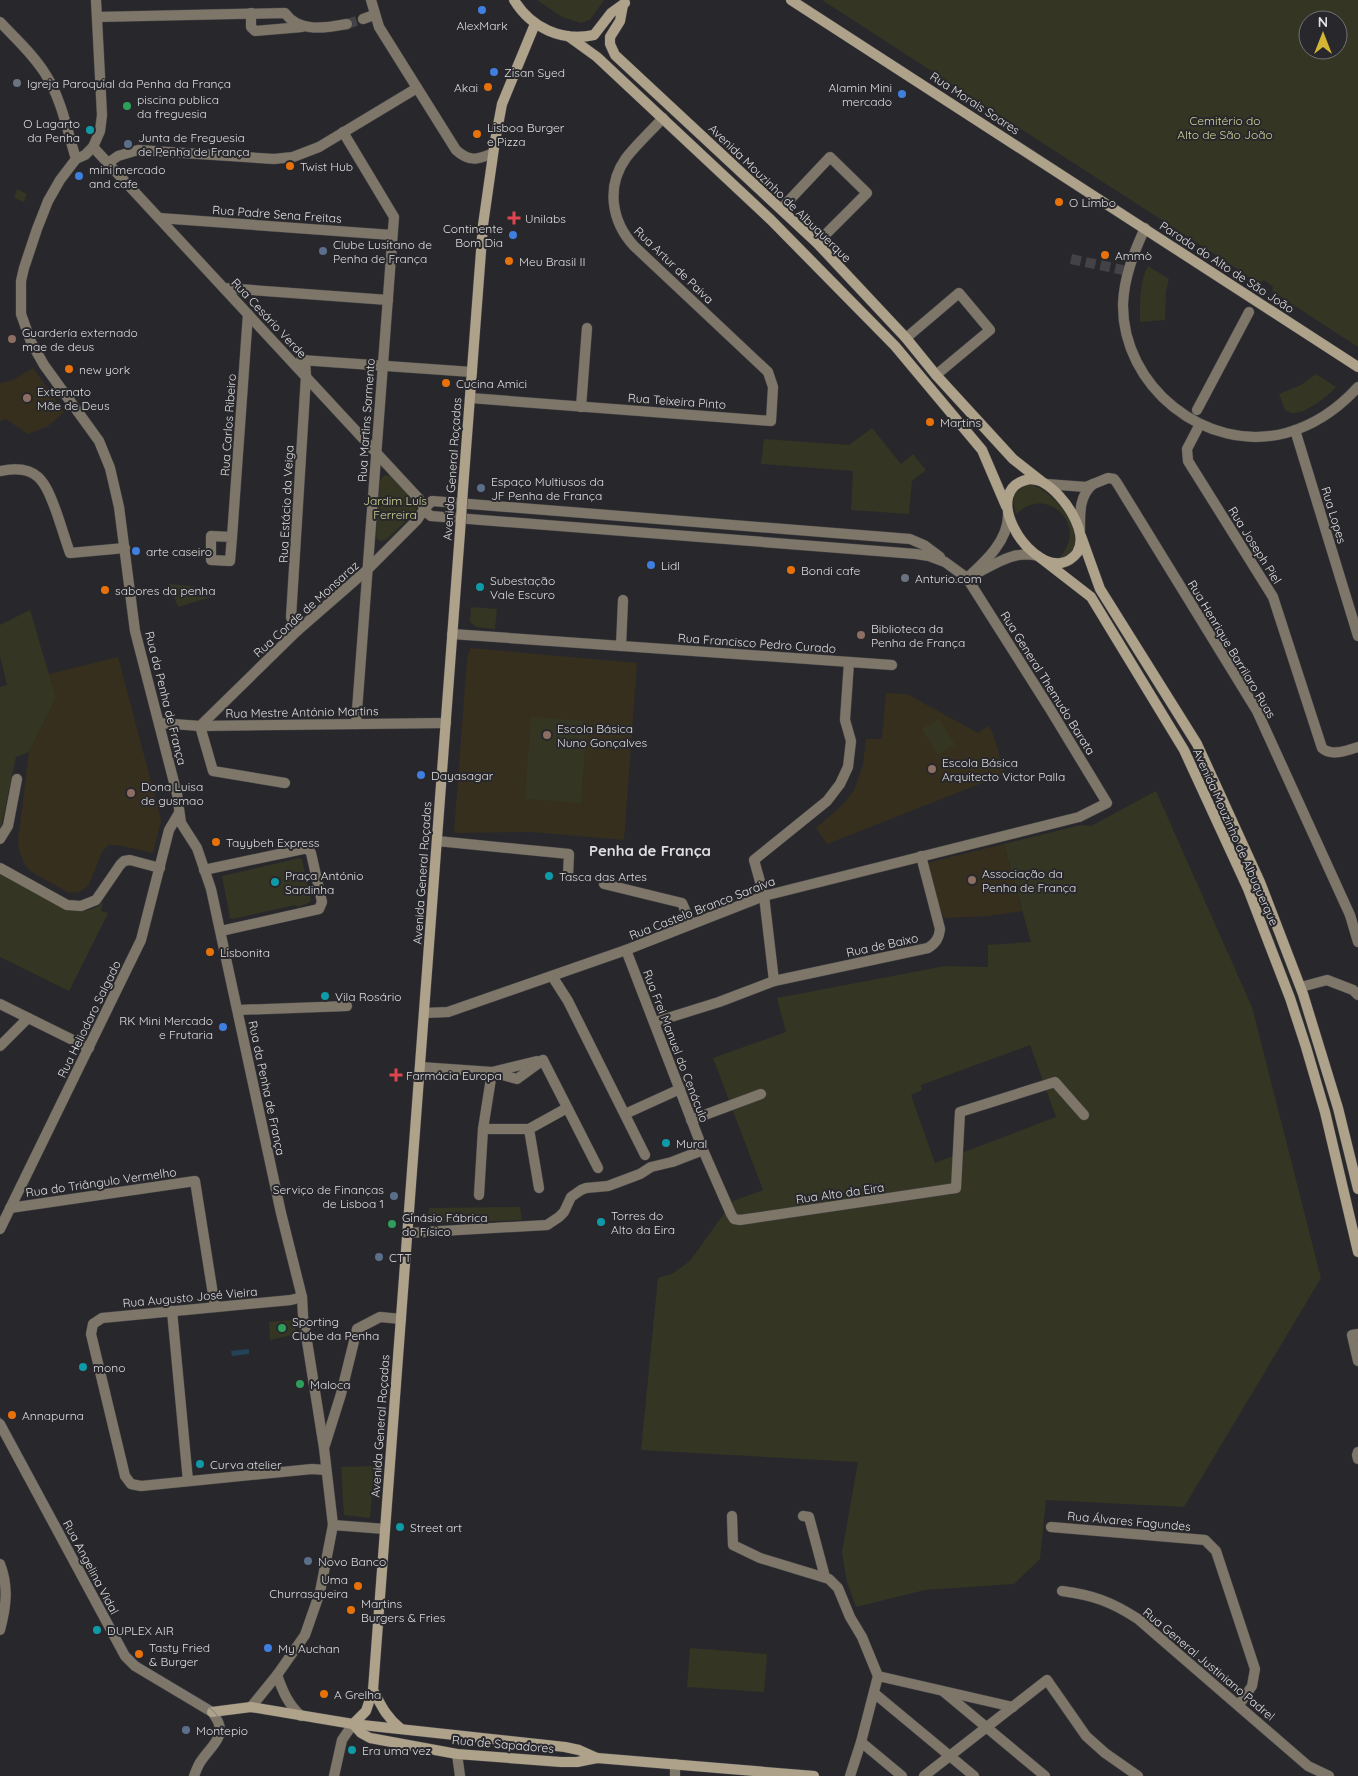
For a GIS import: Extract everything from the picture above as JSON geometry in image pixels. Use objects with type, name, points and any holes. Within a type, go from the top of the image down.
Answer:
[{"type":"street","points":[[93,147],[100,131],[102,115],[96,0]]},
{"type":"street","points":[[371,0],[379,27],[452,146],[460,154],[471,159],[477,160],[493,153]]},
{"type":"street","points":[[514,0],[524,14],[535,24],[554,33],[568,36],[594,35],[611,12],[625,3]]},
{"type":"street","name":"Rua Morais Soares","points":[[791,0],[1145,228]]},
{"type":"street","name":"Avenida Mouzinho de Albuquerque","points":[[625,3],[620,21],[610,37],[610,44],[615,55],[817,243],[906,338],[936,376],[1013,459],[1043,482]]},
{"type":"street","points":[[251,13],[251,27],[255,31],[309,26]]},
{"type":"street","points":[[97,17],[285,13],[290,19],[323,29],[347,24]]},
{"type":"street","points":[[363,19],[374,15]]},
{"type":"street","points":[[0,22],[36,61],[47,77],[59,105],[76,159]]},
{"type":"street","name":"Avenida General Roçadas","points":[[353,1724],[366,1710],[373,1690],[483,225],[502,104],[535,24]]},
{"type":"street","name":"Avenida Mouzinho de Albuquerque","points":[[568,36],[597,57],[771,220],[895,346],[982,450],[1007,509]]},
{"type":"street","points":[[108,163],[118,156],[144,150],[284,158],[310,152],[417,88]]},
{"type":"street","points":[[663,118],[672,108]]},
{"type":"street","name":"Rua Artur de Paiva","points":[[663,118],[628,156],[618,172],[613,198],[618,224],[634,246],[768,372],[773,386],[771,421]]},
{"type":"street","name":"Rua Martins Sarmento","points":[[343,132],[393,214],[356,724]]},
{"type":"street","name":"Rua da Penha de França","points":[[93,147],[85,155],[76,159],[60,180],[48,202],[24,268],[21,281],[21,314],[31,342],[44,365],[99,441],[105,454],[120,507],[135,632],[160,723],[177,794],[181,823],[197,848],[211,889],[281,1214],[302,1297],[303,1316],[334,1525],[320,1592],[305,1635],[277,1675],[251,1707]]},
{"type":"street","name":"Rua Cesário Verde","points":[[93,147],[376,452],[420,500],[425,508]]},
{"type":"street","points":[[771,220],[830,158],[867,193],[806,255]]},
{"type":"street","name":"Rua Padre Sena Freitas","points":[[159,218],[392,235]]},
{"type":"street","name":"Parada do Alto de São João","points":[[1358,367],[1145,228],[1125,282],[1124,311],[1128,339],[1138,364],[1152,387],[1180,413],[1200,424],[1225,433],[1250,436],[1275,435],[1295,430],[1325,416],[1337,408],[1358,387]]},
{"type":"street","points":[[224,288],[388,300]]},
{"type":"street","points":[[895,346],[959,293],[990,330],[936,376],[926,382]]},
{"type":"street","points":[[1197,410],[1249,312]]},
{"type":"street","name":"Rua Carlos Ribeiro","points":[[232,537],[248,314]]},
{"type":"street","points":[[581,406],[587,328]]},
{"type":"street","points":[[290,359],[472,372]]},
{"type":"street","name":"Rua Estácio da Veiga","points":[[298,631],[291,617],[306,376],[305,360]]},
{"type":"street","name":"Rua Teixeira Pinto","points":[[470,398],[771,421]]},
{"type":"street","name":"Rua Joseph Piel","points":[[1200,424],[1187,449],[1188,461],[1273,597],[1322,748],[1330,753],[1358,747]]},
{"type":"street","name":"Rua Lopes","points":[[1295,430],[1358,636]]},
{"type":"street","points":[[0,471],[14,469],[27,471],[44,483],[70,553],[125,548]]},
{"type":"street","name":"Rua Henrique Barrilaro Ruas","points":[[1043,482],[1082,487],[1108,478],[1114,479],[1117,483],[1257,711],[1350,915],[1358,942]]},
{"type":"street","points":[[967,578],[987,560],[1001,540],[1008,524],[1008,494],[1015,484],[1030,479],[1043,482],[1064,501],[1080,534]]},
{"type":"street","points":[[967,578],[1011,556],[1030,555],[1048,562],[1057,563],[1070,559],[1076,554],[1080,546],[1081,503],[1093,484]]},
{"type":"street","points":[[949,565],[929,556],[916,554],[431,516],[425,508],[432,501],[910,539],[924,545],[967,578]]},
{"type":"street","name":"Rua Conde de Monsaraz","points":[[200,726],[298,631],[367,570],[417,520],[425,508]]},
{"type":"street","points":[[1007,509],[1022,541],[1040,558]]},
{"type":"street","points":[[633,531],[634,517]]},
{"type":"street","points":[[822,546],[824,532]]},
{"type":"street","name":"Avenida Mouzinho de Albuquerque","points":[[1080,534],[1100,589],[1197,744],[1260,882],[1301,988],[1338,1108],[1358,1189]]},
{"type":"street","name":"Avenida Mouzinho de Albuquerque","points":[[1040,558],[1091,597],[1184,750],[1248,889],[1290,998],[1306,1047],[1325,1112],[1358,1252]]},
{"type":"street","name":"Rua General Themudo Barata","points":[[967,578],[1107,803]]},
{"type":"street","points":[[621,646],[624,600]]},
{"type":"street","name":"Rua Francisco Pedro Curado","points":[[452,634],[892,665]]},
{"type":"street","points":[[655,1022],[719,1002],[774,981],[764,896],[754,860],[827,801],[840,784],[848,767],[851,741],[845,720],[849,662]]},
{"type":"street","name":"Rua Mestre António Martins","points":[[160,723],[200,726],[446,723]]},
{"type":"street","points":[[200,726],[213,771],[285,783]]},
{"type":"street","points":[[0,839],[8,826],[17,779]]},
{"type":"street","name":"Rua Castelo Branco Saraiva","points":[[424,1013],[448,1012],[626,950],[764,896],[1079,817],[1107,803]]},
{"type":"street","name":"Rua Heliodoro Salgado","points":[[0,1228],[143,936],[169,830],[179,812]]},
{"type":"street","points":[[437,841],[569,854],[568,875]]},
{"type":"street","points":[[204,870],[303,848],[308,849],[311,853],[322,902],[318,909],[221,931]]},
{"type":"street","name":"Rua de Baixo","points":[[774,981],[916,951],[928,948],[935,943],[940,929],[922,856]]},
{"type":"street","points":[[0,868],[67,905],[81,906],[96,900],[124,861],[130,860],[160,868]]},
{"type":"street","points":[[604,884],[682,903],[691,924]]},
{"type":"street","name":"Rua Frei Manuel do Cenáculo","points":[[626,950],[691,1120],[730,1214]]},
{"type":"street","points":[[552,976],[568,1001],[645,1155]]},
{"type":"street","points":[[1301,988],[1327,980],[1353,990],[1358,995]]},
{"type":"street","points":[[0,1004],[89,1048]]},
{"type":"street","points":[[238,1010],[347,1006]]},
{"type":"street","points":[[0,1046],[28,1018]]},
{"type":"street","points":[[420,1067],[492,1072],[543,1060],[598,1168]]},
{"type":"street","points":[[479,1195],[483,1129],[492,1072]]},
{"type":"street","name":"Rua Alto da Eira","points":[[730,1214],[734,1219],[740,1220],[956,1188],[960,1112],[1055,1082],[1084,1115]]},
{"type":"street","points":[[625,1114],[680,1089]]},
{"type":"street","points":[[691,1120],[760,1094]]},
{"type":"street","points":[[483,1129],[529,1129],[567,1108]]},
{"type":"street","points":[[529,1129],[539,1188]]},
{"type":"street","points":[[407,1233],[547,1225],[564,1212],[571,1197],[581,1190],[608,1186],[640,1174],[650,1167],[672,1162],[703,1150]]},
{"type":"street","name":"Rua do Triângulo Vermelho","points":[[10,1208],[195,1181],[214,1307]]},
{"type":"street","name":"Rua Augusto José Vieira","points":[[188,1482],[141,1486],[131,1484],[125,1476],[91,1334],[93,1324],[102,1318],[291,1300],[302,1297]]},
{"type":"street","points":[[172,1311],[188,1482],[312,1469],[326,1470]]},
{"type":"street","points":[[324,1448],[341,1394],[357,1329],[380,1317],[401,1319]]},
{"type":"street","points":[[1358,1334],[1352,1335],[1358,1361]]},
{"type":"street","name":"Rua Angelina Vidal","points":[[0,1424],[125,1656],[135,1666],[212,1712]]},
{"type":"street","points":[[1358,1452],[1358,1459]]},
{"type":"street","points":[[732,1516],[733,1545],[760,1558],[829,1579],[838,1588],[850,1617],[862,1637],[878,1676],[850,1776]]},
{"type":"street","points":[[803,1516],[809,1517],[825,1577]]},
{"type":"street","points":[[334,1525],[385,1529]]},
{"type":"street","name":"Rua Álvares Fagundes","points":[[1050,1527],[1205,1540],[1216,1551],[1255,1669],[1252,1686],[1239,1705]]},
{"type":"street","points":[[0,1564],[6,1590],[5,1610],[0,1630]]},
{"type":"street","name":"Rua General Justiniano Padrel","points":[[1062,1591],[1085,1594],[1106,1600],[1138,1619],[1308,1766],[1329,1776]]},
{"type":"street","points":[[277,1675],[284,1698],[301,1716]]},
{"type":"street","points":[[878,1676],[1013,1707]]},
{"type":"street","points":[[924,1776],[1047,1680],[1086,1736],[1105,1753],[1138,1776]]},
{"type":"street","points":[[373,1690],[383,1712],[403,1730]]},
{"type":"street","points":[[942,1690],[1045,1776]]},
{"type":"street","points":[[874,1694],[974,1776]]},
{"type":"street","name":"Rua de Sapadores","points":[[212,1712],[251,1707],[353,1724],[565,1747],[579,1750],[597,1758]]},
{"type":"street","points":[[194,1776],[199,1763],[220,1734],[219,1720],[212,1712]]},
{"type":"street","points":[[334,1776],[342,1740],[353,1724]]},
{"type":"street","name":"Rua de Sapadores","points":[[353,1724],[361,1733],[370,1738],[457,1754],[561,1762],[577,1762],[597,1758],[814,1776]]},
{"type":"street","points":[[861,1742],[902,1776]]},
{"type":"street","points":[[457,1754],[460,1776]]},
{"type":"street","points":[[675,1764],[675,1776]]},
{"type":"shaded area","name":"Externato Mãe de Deus","points":[[33,368],[64,412],[48,426],[28,434],[6,419],[0,421],[0,383],[11,381]]},
{"type":"shaded area","name":"Escola Básica Nuno Gonçalves","points":[[470,648],[637,663],[624,840],[531,832],[454,833],[467,659]]},
{"type":"shaded area","points":[[118,657],[161,820],[153,853],[109,845],[103,850],[88,886],[79,892],[69,893],[30,871],[25,865],[19,850],[18,842],[29,752],[56,698],[49,674]]},
{"type":"shaded area","name":"Escola Básica Arquitecto Victor Palla","points":[[886,693],[907,694],[978,733],[989,726],[1005,774],[827,844],[816,828],[846,801],[854,790],[863,765],[866,739],[882,739]]},
{"type":"shaded area","name":"Associação da Penha de França","points":[[1004,844],[1022,911],[989,916],[944,918],[935,898],[927,863]]},
{"type":"green space","points":[[537,0],[604,0],[590,20],[581,23],[562,17]]},
{"type":"green space","name":"Cemitério do Alto de São João","points":[[822,0],[1358,0],[1358,347],[1272,291],[1273,287],[1264,280],[1259,283]]},
{"type":"green space","points":[[17,189],[27,194],[24,202],[14,198]]},
{"type":"green space","points":[[1148,266],[1169,279],[1166,291],[1165,320],[1140,322],[1142,286]]},
{"type":"green space","points":[[1316,374],[1336,387],[1304,411],[1292,413],[1285,410],[1279,394],[1301,385]]},
{"type":"green space","points":[[872,428],[901,464],[913,454],[926,470],[912,481],[909,514],[851,510],[853,471],[761,464],[764,439],[849,445]]},
{"type":"green space","name":"Jardim Luís Ferreira","points":[[384,475],[391,476],[415,502],[417,507],[415,512],[386,540],[381,541],[377,539],[376,535],[380,481]]},
{"type":"green space","points":[[1028,484],[1040,488],[1061,507],[1074,532],[1075,544],[1070,552],[1060,557],[1068,545],[1070,533],[1067,521],[1060,512],[1051,506],[1040,504],[1028,506],[1016,514],[1014,496]]},
{"type":"green space","points":[[169,584],[208,588],[211,597],[178,607]]},
{"type":"green space","points":[[471,607],[497,609],[495,629],[476,627],[470,622]]},
{"type":"green space","points":[[30,610],[56,698],[29,752],[16,757],[0,832],[0,687],[7,685],[0,656],[0,625]]},
{"type":"green space","points":[[531,717],[587,721],[581,803],[525,799]]},
{"type":"green space","points":[[939,719],[955,745],[938,755],[922,729]]},
{"type":"green space","points":[[1156,791],[1252,1007],[1321,1278],[1184,1507],[1046,1500],[1040,1559],[1014,1584],[925,1590],[856,1607],[847,1582],[842,1552],[858,1462],[641,1450],[658,1278],[672,1274],[690,1261],[733,1201],[763,1190],[713,1058],[786,1032],[777,998],[945,966],[988,967],[988,945],[1031,942],[1004,844],[1081,825],[1091,826]],"holes":[[[1030,1045],[1056,1117],[935,1163],[911,1095],[922,1090],[921,1085]]]},
{"type":"green space","points":[[300,858],[311,899],[310,902],[299,907],[295,905],[233,919],[230,918],[222,876]]},
{"type":"green space","points":[[0,873],[71,910],[88,910],[103,902],[101,911],[108,913],[69,991],[0,957]]},
{"type":"green space","points":[[520,1207],[522,1220],[437,1223],[428,1221],[429,1208]]},
{"type":"green space","name":"Sporting Clube da Penha","points":[[294,1320],[296,1334],[270,1340],[269,1322]]},
{"type":"green space","points":[[374,1466],[370,1518],[344,1515],[341,1467]]},
{"type":"green space","points":[[690,1648],[767,1654],[764,1692],[687,1687]]},
{"type":"water","points":[[249,1349],[249,1354],[232,1356],[231,1351]]},
{"type":"tunnel","points":[[347,24],[363,19]]},
{"type":"tunnel","points":[[1071,259],[1128,271]]},
{"type":"tram line","points":[[0,1418],[126,1652],[136,1663],[206,1705],[217,1715],[222,1724],[219,1740],[196,1776]]},
{"type":"place","name":"AlexMark","points":[[482,10]]},
{"type":"place","name":"Zisan Syed","points":[[494,72]]},
{"type":"place","name":"Igreja Paroquial da Penha da França","points":[[17,83]]},
{"type":"place","name":"Akai","points":[[488,87]]},
{"type":"place","name":"Alamin Mini mercado","points":[[902,94]]},
{"type":"place","name":"piscina publica da freguesia","points":[[127,106]]},
{"type":"place","name":"O Lagarto da Penha","points":[[90,130]]},
{"type":"place","name":"Lisboa Burger e Pizza","points":[[477,134]]},
{"type":"place","name":"Junta de Freguesia de Penha de França","points":[[128,144]]},
{"type":"place","name":"Twist Hub","points":[[290,166]]},
{"type":"place","name":"mini mercado and cafe","points":[[79,176]]},
{"type":"place","name":"O Limbo","points":[[1059,202]]},
{"type":"place","name":"Unilabs","points":[[514,218]]},
{"type":"place","name":"Continente Bom Dia","points":[[513,235]]},
{"type":"place","name":"Clube Lusitano de Penha de França","points":[[323,251]]},
{"type":"place","name":"Ammò","points":[[1105,255]]},
{"type":"place","name":"Meu Brasil II","points":[[509,261]]},
{"type":"place","name":"Guardería externado mae de deus","points":[[12,339]]},
{"type":"place","name":"new york","points":[[69,369]]},
{"type":"place","name":"Cucina Amici","points":[[446,383]]},
{"type":"place","name":"Externato Mãe de Deus","points":[[27,398]]},
{"type":"place","name":"Martins","points":[[930,422]]},
{"type":"place","name":"Espaço Multiusos da JF Penha de França","points":[[481,488]]},
{"type":"place","name":"arte caseiro","points":[[136,551]]},
{"type":"place","name":"Lidl","points":[[651,565]]},
{"type":"place","name":"Bondi cafe","points":[[791,570]]},
{"type":"place","name":"Anturio.com","points":[[905,578]]},
{"type":"place","name":"Subestação Vale Escuro","points":[[480,587]]},
{"type":"place","name":"sabores da penha","points":[[105,590]]},
{"type":"place","name":"Biblioteca da Penha de França","points":[[861,635]]},
{"type":"place","name":"Escola Básica Nuno Gonçalves","points":[[547,735]]},
{"type":"place","name":"Escola Básica Arquitecto Victor Palla","points":[[932,769]]},
{"type":"place","name":"Dayasagar","points":[[421,775]]},
{"type":"place","name":"Dona Luisa de gusmao","points":[[131,793]]},
{"type":"place","name":"Tayybeh Express","points":[[216,842]]},
{"type":"place","name":"Tasca das Artes","points":[[549,876]]},
{"type":"place","name":"Associação da Penha de França","points":[[972,880]]},
{"type":"place","name":"Praça António Sardinha","points":[[275,882]]},
{"type":"place","name":"Lisbonita","points":[[210,952]]},
{"type":"place","name":"Vila Rosário","points":[[325,996]]},
{"type":"place","name":"RK Mini Mercado e Frutaria","points":[[223,1027]]},
{"type":"place","name":"Farmácia Europa","points":[[396,1075]]},
{"type":"place","name":"Mural","points":[[666,1143]]},
{"type":"place","name":"Serviço de Finanças de Lisboa 1","points":[[394,1196]]},
{"type":"place","name":"Torres do Alto da Eira","points":[[601,1222]]},
{"type":"place","name":"Ginásio Fábrica do Físico","points":[[392,1224]]},
{"type":"place","name":"CTT","points":[[379,1257]]},
{"type":"place","name":"Sporting Clube da Penha","points":[[282,1328]]},
{"type":"place","name":"mono","points":[[83,1367]]},
{"type":"place","name":"Maloca","points":[[300,1384]]},
{"type":"place","name":"Annapurna","points":[[12,1415]]},
{"type":"place","name":"Curva atelier","points":[[200,1464]]},
{"type":"place","name":"Street art","points":[[400,1527]]},
{"type":"place","name":"Novo Banco","points":[[308,1561]]},
{"type":"place","name":"Uma Churrasqueira","points":[[358,1586]]},
{"type":"place","name":"Martins Burgers & Fries","points":[[351,1610]]},
{"type":"place","name":"DUPLEX AIR","points":[[97,1630]]},
{"type":"place","name":"My Auchan","points":[[268,1648]]},
{"type":"place","name":"Tasty Fried & Burger","points":[[139,1654]]},
{"type":"place","name":"A Grelha","points":[[324,1694]]},
{"type":"place","name":"Montepio","points":[[186,1730]]},
{"type":"place","name":"Era uma vez","points":[[352,1750]]},
{"type":"district","name":"Penha de França","points":[[650,850]]}]
